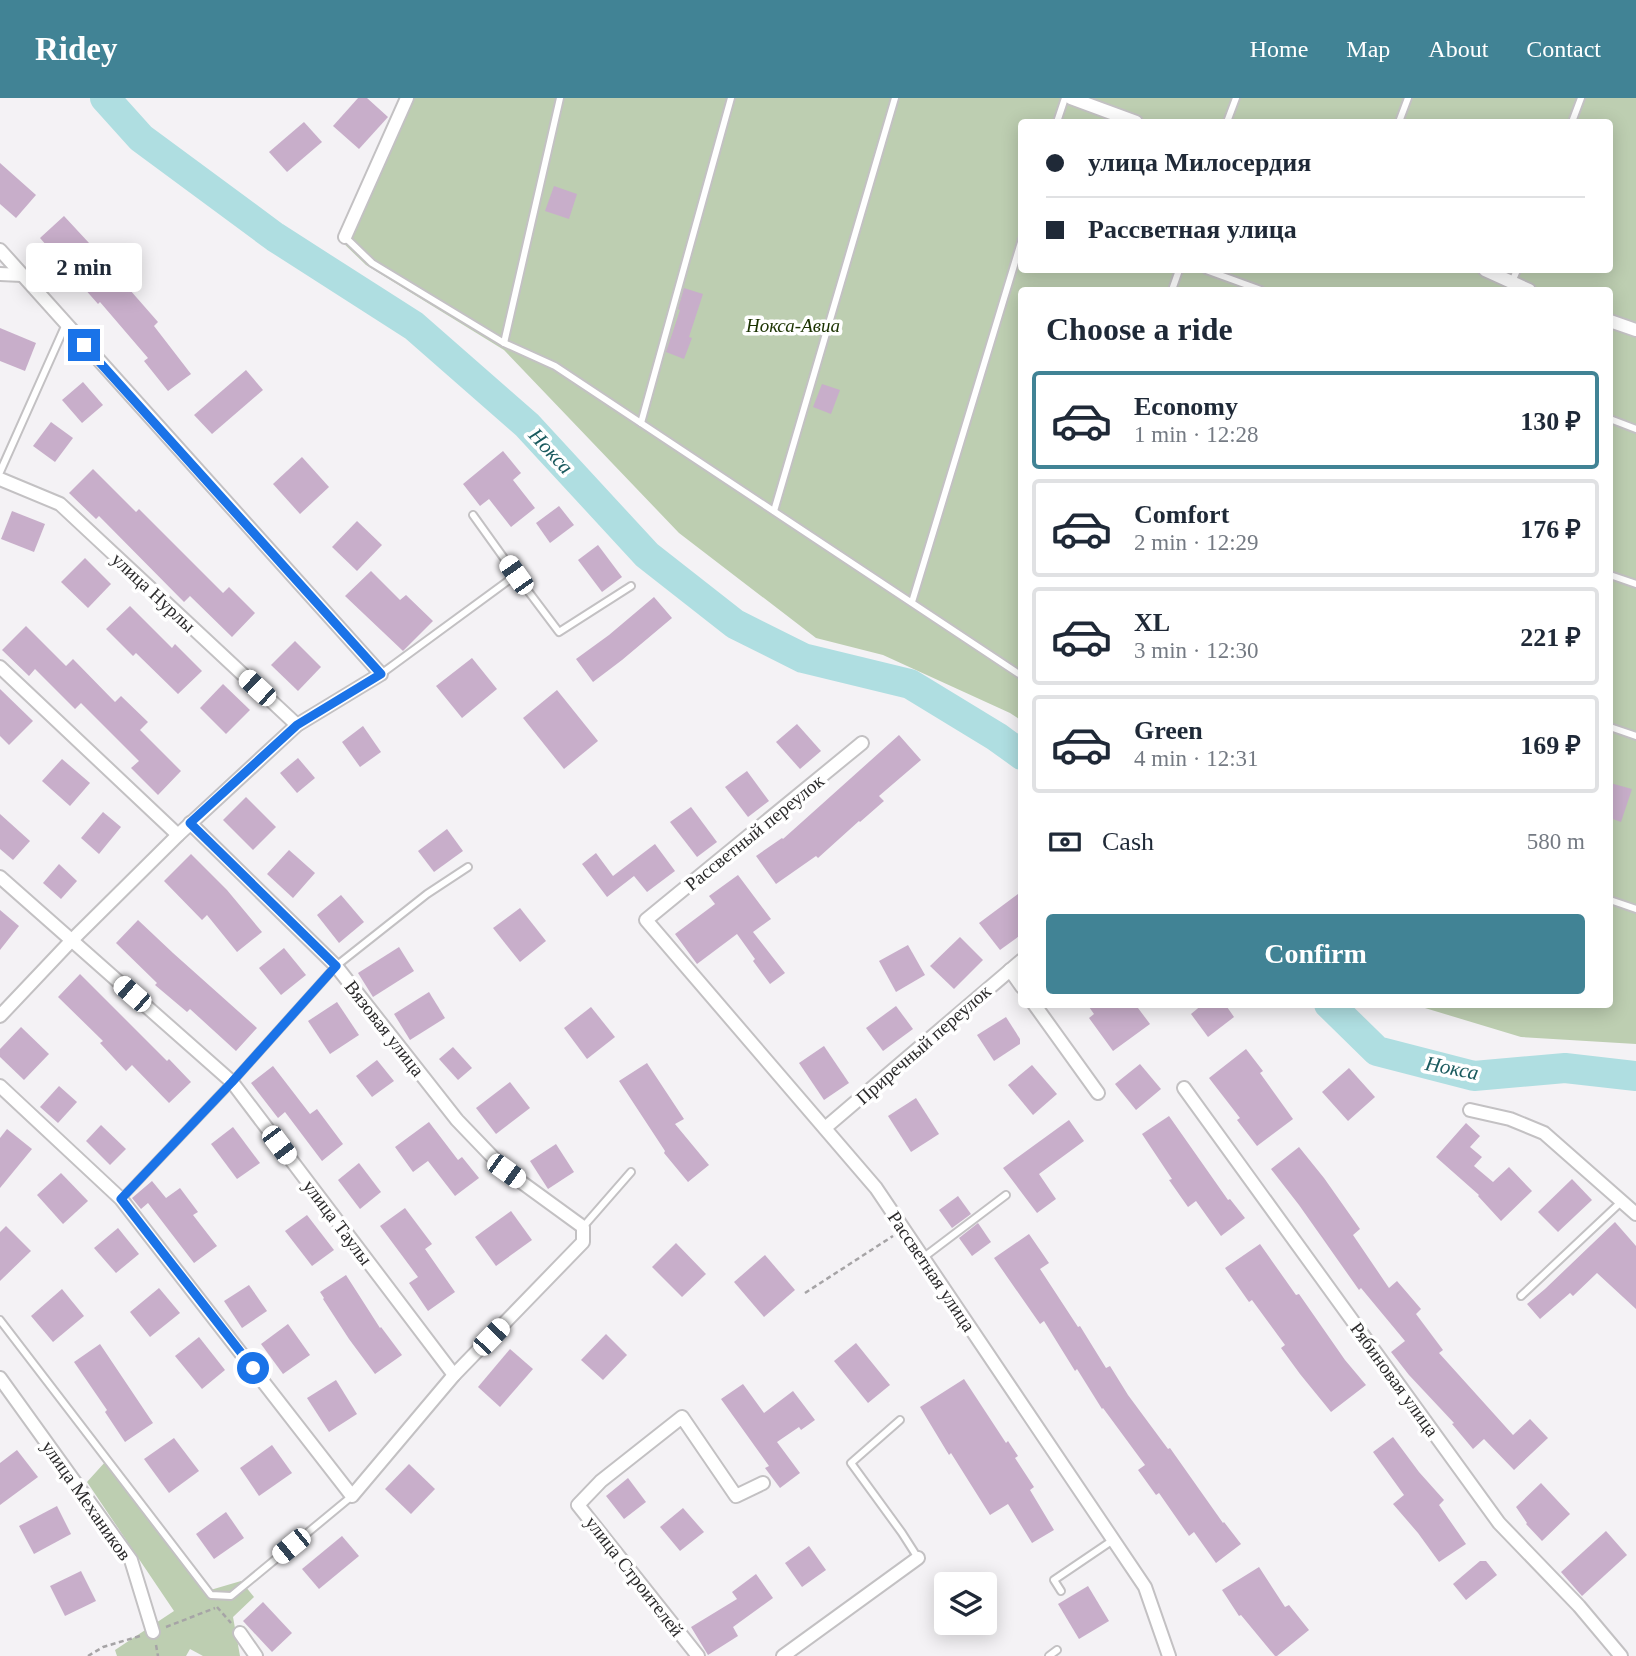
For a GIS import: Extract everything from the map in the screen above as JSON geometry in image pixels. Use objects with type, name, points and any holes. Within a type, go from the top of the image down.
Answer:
[{"type":"street","points":[[345,237],[407,98]]},
{"type":"street","points":[[1071,98],[1128,119]]},
{"type":"street","points":[[0,250],[381,674],[297,725],[190,823],[0,1016]]},
{"type":"street","points":[[0,274],[22,275]]},
{"type":"street","points":[[1613,322],[1636,330]]},
{"type":"street","name":"улица Нурлы","points":[[0,479],[60,504],[297,725]]},
{"type":"street","points":[[0,667],[178,835]]},
{"type":"street","name":"Рассветный переулок","points":[[646,920],[862,743]]},
{"type":"street","name":"Вязовая улица","points":[[190,823],[336,966],[457,1120],[506,1171],[583,1227]]},
{"type":"street","name":"улица Таулы","points":[[0,877],[232,1082],[454,1375]]},
{"type":"street","name":"Рассветная улица","points":[[646,920],[876,1188],[1144,1587],[1169,1656]]},
{"type":"street","name":"Приречный переулок","points":[[825,1128],[1018,963]]},
{"type":"street","points":[[1010,970],[1018,981]]},
{"type":"street","points":[[1037,1008],[1098,1093]]},
{"type":"street","points":[[0,1087],[121,1199],[352,1496],[454,1375],[583,1242],[583,1227]]},
{"type":"street","name":"Рябиновая улица","points":[[1184,1088],[1499,1523],[1579,1606],[1621,1656]]},
{"type":"street","points":[[1470,1110],[1510,1119],[1544,1133],[1636,1214]]},
{"type":"street","name":"улица Механиков","points":[[0,1378],[131,1560],[153,1632]]},
{"type":"street","name":"улица Строителей","points":[[698,1656],[578,1505],[601,1480],[682,1417],[736,1496],[763,1483]]},
{"type":"street","points":[[791,1654],[918,1558]]},
{"type":"street","points":[[240,1633],[256,1656]]},
{"type":"lane","points":[[504,343],[561,98]]},
{"type":"lane","points":[[641,423],[731,98]]},
{"type":"lane","points":[[774,511],[895,98]]},
{"type":"lane","points":[[1058,119],[1065,98]]},
{"type":"lane","points":[[1228,119],[1236,98]]},
{"type":"lane","points":[[1400,119],[1408,98]]},
{"type":"lane","points":[[1573,119],[1581,98]]},
{"type":"lane","points":[[345,237],[372,263],[504,343],[555,366],[1018,673]]},
{"type":"lane","points":[[912,602],[1018,252]]},
{"type":"lane","points":[[1214,273],[1253,287]]},
{"type":"lane","points":[[0,472],[66,324]]},
{"type":"lane","points":[[1613,420],[1636,429]]},
{"type":"lane","points":[[473,515],[559,632],[631,586]]},
{"type":"lane","points":[[381,674],[516,575]]},
{"type":"lane","points":[[1613,576],[1636,584]]},
{"type":"lane","points":[[1613,728],[1636,736]]},
{"type":"lane","points":[[121,1199],[232,1082],[336,966],[427,894],[468,867]]},
{"type":"lane","points":[[1613,901],[1636,909]]},
{"type":"lane","points":[[583,1227],[631,1172]]},
{"type":"lane","points":[[923,1258],[1006,1195]]},
{"type":"lane","points":[[1521,1296],[1622,1202]]},
{"type":"lane","points":[[0,1320],[211,1595],[231,1596],[352,1496]]},
{"type":"lane","points":[[900,1420],[851,1463],[918,1558]]},
{"type":"lane","points":[[1061,1591],[1054,1580],[1113,1540]]},
{"type":"lane","points":[[1049,1656],[1057,1650]]},
{"type":"path","points":[[805,1293],[904,1229]]},
{"type":"path","points":[[88,1656],[103,1647],[153,1632],[217,1607],[231,1596]]},
{"type":"path","points":[[217,1607],[240,1633]]},
{"type":"green space","name":"Нокса-Авиа","points":[[403,98],[1636,98],[1636,1044],[1521,1037],[1425,1008],[1613,1008],[1613,287],[1018,287],[1018,718],[883,655],[816,638],[679,533],[504,350],[366,265],[339,239]]},
{"type":"green space","points":[[106,1461],[181,1562],[207,1591],[241,1581],[254,1597],[233,1617],[240,1656],[203,1656],[190,1649],[186,1656],[117,1656],[115,1650],[174,1611],[87,1482]]},
{"type":"building","points":[[358,98],[367,98],[388,117],[359,149],[333,126]]},
{"type":"building","points":[[304,122],[322,142],[287,172],[269,152]]},
{"type":"building","points":[[0,163],[36,195],[16,218],[0,204]]},
{"type":"building","points":[[554,186],[577,194],[569,219],[545,211]]},
{"type":"building","points":[[64,216],[102,257],[105,255],[126,280],[123,282],[158,322],[154,326],[191,374],[168,391],[144,361],[148,358],[40,238]]},
{"type":"building","points":[[684,288],[703,294],[684,359],[666,352],[680,310],[678,309]]},
{"type":"building","points":[[0,328],[36,343],[25,371],[0,361]]},
{"type":"building","points":[[246,370],[263,390],[212,434],[194,415]]},
{"type":"building","points":[[83,382],[103,405],[82,423],[62,400]]},
{"type":"building","points":[[822,384],[840,390],[831,414],[813,407]]},
{"type":"building","points":[[51,422],[73,438],[55,462],[33,446]]},
{"type":"building","points":[[503,451],[521,473],[513,480],[535,508],[511,527],[489,499],[480,506],[463,484]]},
{"type":"building","points":[[302,457],[329,487],[300,514],[273,484]]},
{"type":"building","points":[[93,469],[136,512],[139,509],[223,593],[229,587],[255,613],[232,637],[190,596],[184,602],[99,516],[96,519],[69,493]]},
{"type":"building","points":[[559,506],[574,525],[550,543],[536,523]]},
{"type":"building","points":[[12,511],[45,524],[34,552],[1,539]]},
{"type":"building","points":[[357,521],[382,545],[357,571],[332,547]]},
{"type":"building","points":[[598,545],[622,577],[602,592],[578,560]]},
{"type":"building","points":[[85,558],[111,584],[88,608],[61,582]]},
{"type":"building","points":[[371,571],[400,600],[406,595],[433,621],[403,651],[345,596]]},
{"type":"building","points":[[654,597],[672,618],[593,682],[576,659]]},
{"type":"building","points":[[130,606],[172,648],[175,644],[202,671],[178,694],[136,653],[133,656],[106,629]]},
{"type":"building","points":[[26,626],[66,666],[73,659],[115,702],[121,696],[148,722],[140,730],[181,771],[158,795],[131,768],[139,761],[81,703],[75,709],[35,669],[29,676],[2,650]]},
{"type":"building","points":[[295,641],[321,667],[298,691],[271,665]]},
{"type":"building","points":[[472,658],[497,689],[462,718],[436,686]]},
{"type":"building","points":[[223,684],[250,710],[226,734],[200,708]]},
{"type":"building","points":[[0,689],[33,721],[9,745],[0,736]]},
{"type":"building","points":[[557,690],[598,741],[564,769],[523,718]]},
{"type":"building","points":[[797,724],[821,751],[800,769],[776,742]]},
{"type":"building","points":[[363,726],[381,752],[360,767],[342,742]]},
{"type":"building","points":[[899,735],[921,760],[879,796],[884,801],[818,858],[816,856],[776,884],[756,856],[783,839]]},
{"type":"building","points":[[298,758],[315,778],[297,793],[280,773]]},
{"type":"building","points":[[62,759],[90,783],[70,806],[42,781]]},
{"type":"building","points":[[747,771],[769,801],[748,817],[725,787]]},
{"type":"building","points":[[1613,784],[1632,789],[1621,822],[1613,819]]},
{"type":"building","points":[[246,797],[276,827],[253,850],[223,820]]},
{"type":"building","points":[[691,807],[717,842],[697,857],[670,822]]},
{"type":"building","points":[[103,812],[121,827],[99,854],[81,838]]},
{"type":"building","points":[[0,814],[30,841],[13,860],[0,849]]},
{"type":"building","points":[[447,829],[463,851],[434,872],[418,851]]},
{"type":"building","points":[[655,844],[675,871],[647,892],[634,876],[607,897],[582,864],[596,853],[613,876]]},
{"type":"building","points":[[289,850],[315,873],[293,898],[267,874]]},
{"type":"building","points":[[191,854],[227,890],[262,932],[237,952],[207,915],[202,920],[164,881]]},
{"type":"building","points":[[59,864],[77,881],[61,899],[43,883]]},
{"type":"building","points":[[738,875],[771,919],[753,932],[785,973],[770,984],[737,934],[697,964],[675,934],[715,904],[709,896]]},
{"type":"building","points":[[1018,894],[1018,937],[1000,950],[979,923]]},
{"type":"building","points":[[341,895],[364,922],[339,943],[317,915]]},
{"type":"building","points":[[520,908],[546,941],[520,962],[493,928]]},
{"type":"building","points":[[0,910],[19,926],[0,950]]},
{"type":"building","points":[[138,920],[257,1028],[236,1051],[190,1009],[187,1012],[155,985],[157,983],[116,943]]},
{"type":"building","points":[[960,937],[983,960],[954,989],[930,966]]},
{"type":"building","points":[[908,945],[925,975],[896,992],[879,961]]},
{"type":"building","points":[[399,947],[414,971],[373,997],[358,973]]},
{"type":"building","points":[[284,948],[306,975],[281,995],[259,968]]},
{"type":"building","points":[[80,974],[191,1082],[169,1103],[132,1065],[126,1071],[100,1043],[103,1041],[58,997]]},
{"type":"building","points":[[429,992],[445,1018],[410,1040],[394,1014]]},
{"type":"building","points":[[337,1002],[359,1035],[330,1054],[308,1021]]},
{"type":"building","points":[[896,1006],[913,1029],[883,1051],[866,1028]]},
{"type":"building","points":[[591,1007],[615,1037],[587,1059],[564,1028]]},
{"type":"building","points":[[1090,1008],[1138,1008],[1150,1024],[1113,1051],[1089,1018],[1094,1014]]},
{"type":"building","points":[[1198,1008],[1228,1008],[1234,1017],[1208,1037],[1191,1014]]},
{"type":"building","points":[[1006,1017],[1020,1039],[1020,1044],[994,1061],[977,1035]]},
{"type":"building","points":[[21,1027],[49,1054],[24,1080],[0,1057],[0,1049]]},
{"type":"building","points":[[824,1046],[849,1083],[824,1100],[799,1063]]},
{"type":"building","points":[[453,1047],[472,1068],[458,1080],[439,1059]]},
{"type":"building","points":[[1246,1049],[1293,1119],[1257,1146],[1237,1120],[1240,1118],[1209,1078]]},
{"type":"building","points":[[377,1060],[394,1081],[372,1097],[356,1076]]},
{"type":"building","points":[[647,1063],[684,1119],[675,1124],[709,1165],[688,1182],[664,1153],[619,1081]]},
{"type":"building","points":[[1140,1064],[1161,1089],[1136,1110],[1115,1084]]},
{"type":"building","points":[[1032,1065],[1057,1094],[1033,1115],[1008,1085]]},
{"type":"building","points":[[273,1066],[310,1114],[317,1109],[343,1144],[322,1161],[285,1112],[278,1118],[251,1083]]},
{"type":"building","points":[[1349,1068],[1375,1097],[1348,1121],[1322,1092]]},
{"type":"building","points":[[510,1082],[530,1108],[496,1134],[476,1108]]},
{"type":"building","points":[[59,1086],[77,1102],[58,1123],[40,1107]]},
{"type":"building","points":[[916,1098],[939,1134],[911,1152],[888,1116]]},
{"type":"building","points":[[1169,1116],[1228,1200],[1230,1199],[1245,1218],[1221,1236],[1196,1201],[1188,1207],[1142,1134]]},
{"type":"building","points":[[1069,1120],[1084,1141],[1039,1174],[1056,1199],[1037,1213],[1003,1168]]},
{"type":"building","points":[[429,1122],[458,1160],[462,1157],[479,1178],[455,1196],[428,1161],[413,1172],[395,1147]]},
{"type":"building","points":[[1466,1123],[1480,1136],[1470,1147],[1482,1157],[1474,1166],[1493,1182],[1509,1167],[1532,1191],[1501,1221],[1479,1195],[1436,1157]]},
{"type":"building","points":[[101,1125],[126,1149],[110,1165],[86,1141]]},
{"type":"building","points":[[233,1127],[260,1163],[237,1179],[211,1144]]},
{"type":"building","points":[[7,1129],[32,1149],[0,1188],[0,1138]]},
{"type":"building","points":[[556,1144],[574,1172],[548,1189],[530,1161]]},
{"type":"building","points":[[1299,1147],[1360,1229],[1353,1235],[1389,1288],[1397,1281],[1421,1309],[1416,1314],[1443,1350],[1439,1353],[1513,1435],[1530,1419],[1548,1438],[1514,1470],[1484,1439],[1473,1449],[1452,1424],[1454,1423],[1391,1352],[1405,1341],[1361,1288],[1359,1290],[1271,1169]]},
{"type":"building","points":[[359,1163],[381,1192],[360,1209],[338,1180]]},
{"type":"building","points":[[61,1173],[88,1201],[63,1224],[37,1195]]},
{"type":"building","points":[[1572,1179],[1592,1200],[1558,1232],[1538,1212]]},
{"type":"building","points":[[152,1181],[166,1198],[180,1188],[198,1212],[193,1215],[217,1246],[194,1263],[148,1203],[141,1209],[132,1198]]},
{"type":"building","points":[[958,1196],[971,1214],[952,1228],[939,1210]]},
{"type":"building","points":[[405,1208],[432,1244],[425,1249],[455,1292],[428,1311],[409,1283],[418,1277],[380,1226]]},
{"type":"building","points":[[511,1211],[532,1240],[496,1266],[475,1237]]},
{"type":"building","points":[[307,1215],[334,1250],[312,1266],[285,1231]]},
{"type":"building","points":[[1615,1222],[1636,1246],[1636,1309],[1597,1273],[1573,1296],[1570,1293],[1540,1319],[1527,1304]]},
{"type":"building","points":[[978,1223],[991,1242],[972,1256],[959,1238]]},
{"type":"building","points":[[6,1226],[31,1251],[0,1281],[0,1232]]},
{"type":"building","points":[[118,1228],[139,1254],[116,1273],[94,1248]]},
{"type":"building","points":[[1029,1234],[1049,1263],[1040,1269],[1106,1368],[1110,1366],[1128,1395],[1241,1544],[1216,1563],[1194,1532],[1189,1536],[1159,1493],[1156,1495],[1138,1470],[1145,1465],[1102,1409],[1077,1369],[1075,1371],[1044,1321],[1040,1324],[994,1258]]},
{"type":"building","points":[[676,1243],[706,1274],[682,1297],[652,1267]]},
{"type":"building","points":[[1260,1244],[1366,1385],[1331,1412],[1281,1348],[1285,1345],[1252,1300],[1249,1302],[1225,1268]]},
{"type":"building","points":[[765,1255],[795,1290],[764,1317],[734,1282]]},
{"type":"building","points":[[346,1275],[380,1328],[402,1355],[375,1374],[320,1292]]},
{"type":"building","points":[[249,1285],[267,1311],[242,1328],[224,1301]]},
{"type":"building","points":[[159,1288],[180,1313],[150,1337],[130,1312]]},
{"type":"building","points":[[62,1289],[84,1316],[53,1342],[31,1316]]},
{"type":"building","points":[[288,1324],[310,1355],[283,1374],[261,1344]]},
{"type":"building","points":[[606,1334],[627,1355],[603,1380],[581,1360]]},
{"type":"building","points":[[199,1337],[225,1370],[202,1389],[175,1356]]},
{"type":"building","points":[[856,1343],[890,1385],[868,1403],[834,1361]]},
{"type":"building","points":[[100,1344],[153,1423],[125,1442],[74,1362]]},
{"type":"building","points":[[510,1349],[533,1369],[500,1407],[478,1387]]},
{"type":"building","points":[[964,1379],[1006,1443],[1008,1441],[1018,1456],[1015,1458],[1034,1487],[1030,1490],[1054,1530],[1032,1543],[1008,1504],[990,1515],[920,1407]]},
{"type":"building","points":[[336,1380],[357,1414],[329,1432],[307,1398]]},
{"type":"building","points":[[743,1384],[764,1413],[793,1391],[815,1420],[777,1442],[800,1473],[780,1488],[765,1468],[769,1466],[721,1399]]},
{"type":"building","points":[[1393,1437],[1444,1500],[1439,1505],[1466,1544],[1439,1562],[1393,1504],[1404,1495],[1373,1452]]},
{"type":"building","points":[[174,1438],[199,1471],[169,1493],[144,1459]]},
{"type":"building","points":[[272,1445],[292,1473],[259,1496],[240,1468]]},
{"type":"building","points":[[17,1450],[38,1477],[0,1505],[0,1463]]},
{"type":"building","points":[[409,1464],[435,1489],[411,1514],[385,1489]]},
{"type":"building","points":[[628,1478],[646,1502],[624,1519],[606,1496]]},
{"type":"building","points":[[1541,1483],[1570,1514],[1542,1541],[1526,1524],[1516,1507]]},
{"type":"building","points":[[57,1506],[71,1534],[34,1554],[19,1526]]},
{"type":"building","points":[[683,1508],[704,1532],[680,1551],[660,1527]]},
{"type":"building","points":[[226,1512],[244,1538],[214,1559],[196,1534]]},
{"type":"building","points":[[1606,1531],[1627,1555],[1582,1596],[1561,1572]]},
{"type":"building","points":[[342,1536],[359,1556],[319,1589],[302,1569]]},
{"type":"building","points":[[809,1546],[826,1570],[802,1587],[785,1563]]},
{"type":"building","points":[[1480,1561],[1486,1561],[1497,1575],[1466,1600],[1453,1584]]},
{"type":"building","points":[[1259,1567],[1285,1607],[1289,1605],[1309,1630],[1277,1656],[1241,1615],[1239,1616],[1222,1590]]},
{"type":"building","points":[[81,1571],[96,1601],[65,1616],[50,1586]]},
{"type":"building","points":[[756,1574],[773,1598],[733,1627],[738,1636],[708,1655],[691,1627],[737,1599],[732,1592]]},
{"type":"building","points":[[1088,1586],[1109,1621],[1079,1639],[1058,1604]]},
{"type":"building","points":[[263,1602],[292,1633],[272,1652],[243,1621]]},
{"type":"waterway","name":"Нокса","points":[[105,98],[141,138],[275,237],[414,326],[527,425],[647,555],[735,624],[803,658],[910,684],[1018,752]]},
{"type":"waterway","name":"Нокса","points":[[1333,1008],[1377,1051],[1474,1076],[1565,1068],[1636,1076]]},
{"type":"route","points":[[84,345],[381,674],[297,725],[190,823],[336,966],[232,1082],[121,1199],[253,1368]]}]
